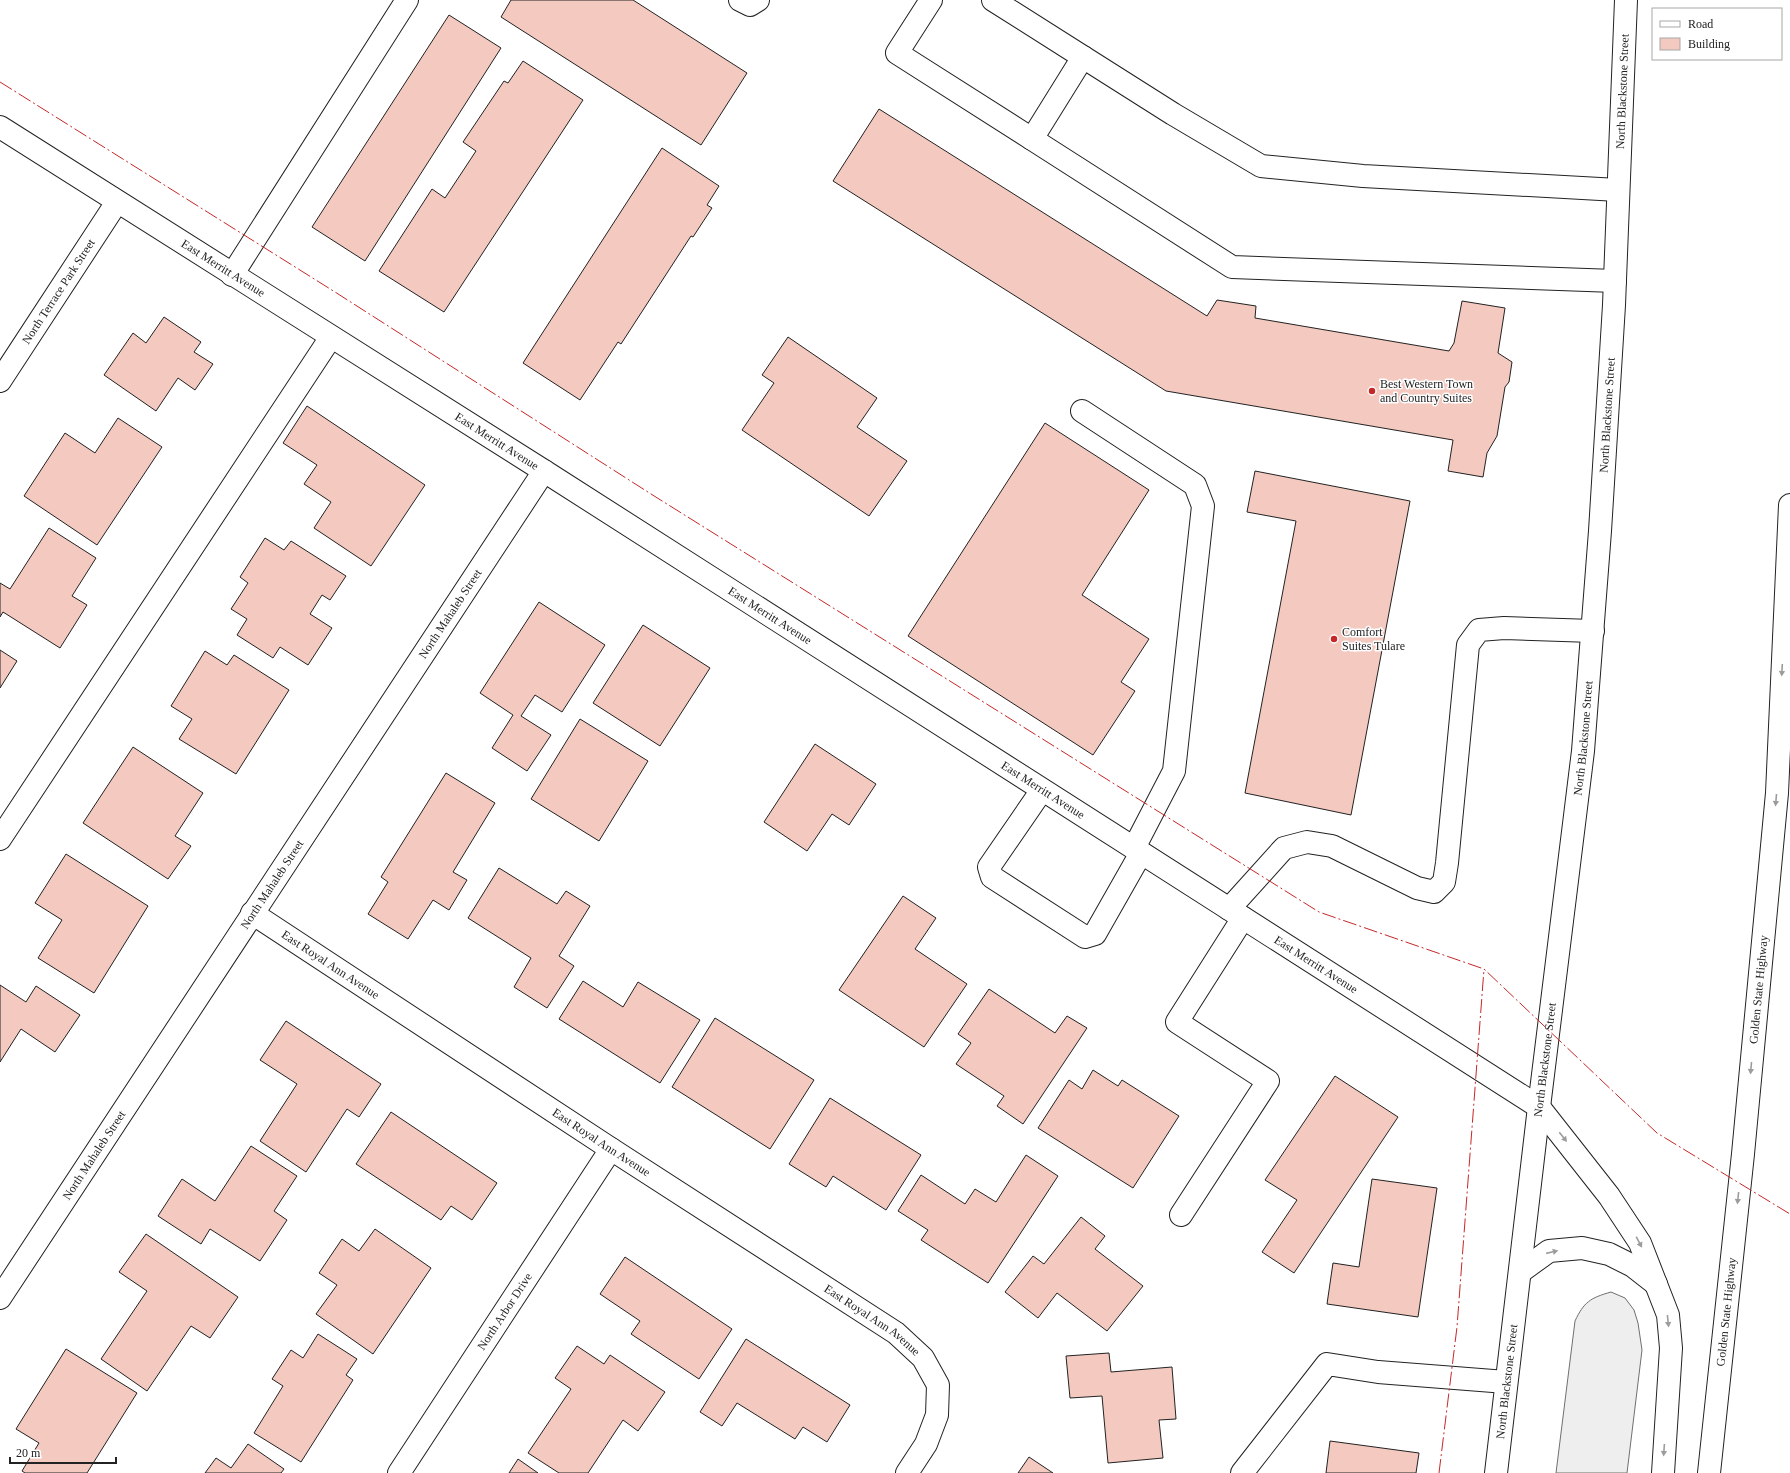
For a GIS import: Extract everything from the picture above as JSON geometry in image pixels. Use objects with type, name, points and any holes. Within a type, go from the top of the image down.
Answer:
[{"type":"main road","points":[[232,275],[406,0]]},
{"type":"main road","points":[[740,0],[750,5],[758,0]]},
{"type":"main road","points":[[931,0],[897,53],[1232,267],[1615,280]]},
{"type":"main road","points":[[993,0],[1172,114],[1261,166],[1363,176],[1618,190]]},
{"type":"main road","name":"North Blackstone Street","points":[[1496,1473],[1583,751],[1593,630],[1615,280],[1626,0]]},
{"type":"main road","points":[[1032,139],[1083,57]]},
{"type":"main road","name":"East Merritt Avenue","points":[[0,127],[1138,850],[1539,1107],[1609,1196],[1640,1243],[1668,1315],[1670,1348],[1663,1473]]},
{"type":"main road","name":"North Terrace Park Street","points":[[0,381],[117,202]]},
{"type":"main road","points":[[0,839],[331,337]]},
{"type":"main road","points":[[1042,790],[989,867],[992,877],[1085,938],[1095,934],[1138,850],[1174,771],[1203,506],[1195,485],[1082,411]]},
{"type":"main road","name":"North Mahaleb Street","points":[[0,1298],[252,913],[544,472]]},
{"type":"main road","name":"Golden State Highway","points":[[1709,1473],[1743,1154],[1777,794],[1790,505]]},
{"type":"main road","points":[[1181,1215],[1268,1080],[1178,1022],[1236,914],[1284,848],[1307,842],[1332,846],[1417,888],[1434,892],[1444,882],[1447,863],[1468,645],[1479,630],[1504,628],[1593,630]]},
{"type":"main road","name":"East Royal Ann Avenue","points":[[252,913],[611,1150],[896,1333],[923,1358],[938,1385],[937,1415],[926,1444],[907,1473]]},
{"type":"main road","name":"North Arbor Drive","points":[[399,1473],[611,1150]]},
{"type":"main road","points":[[1520,1272],[1549,1251],[1582,1248],[1609,1254],[1633,1266],[1656,1284]]},
{"type":"main road","points":[[1242,1473],[1327,1364],[1378,1372],[1506,1382]]},
{"type":"shaded area","points":[[1611,1292],[1625,1298],[1634,1310],[1638,1323],[1642,1350],[1627,1473],[1556,1473],[1575,1321],[1581,1309],[1588,1302],[1598,1296]]},
{"type":"building","points":[[511,0],[633,0],[747,73],[701,145],[501,17]]},
{"type":"building","points":[[449,15],[501,48],[365,261],[312,227]]},
{"type":"building","points":[[523,61],[583,100],[444,312],[379,271],[432,189],[445,198],[476,151],[463,142],[504,81],[508,83]]},
{"type":"building","points":[[879,109],[1207,316],[1217,300],[1256,306],[1255,318],[1449,351],[1454,343],[1462,301],[1505,308],[1498,353],[1512,362],[1509,382],[1505,387],[1497,436],[1487,453],[1483,477],[1448,471],[1453,440],[1166,391],[833,181]]},
{"type":"building","points":[[662,148],[719,186],[707,205],[712,208],[693,237],[691,236],[621,344],[618,342],[580,400],[523,363]]},
{"type":"building","points":[[164,317],[201,342],[194,352],[213,364],[195,390],[178,378],[156,411],[104,375],[133,333],[146,343]]},
{"type":"building","points":[[788,337],[877,398],[857,427],[907,461],[869,516],[742,430],[774,383],[762,375]]},
{"type":"building","points":[[307,406],[425,485],[371,566],[314,528],[331,502],[304,484],[317,465],[283,443]]},
{"type":"building","points":[[118,418],[162,447],[97,545],[24,496],[65,433],[95,453]]},
{"type":"building","points":[[1045,423],[1149,490],[1082,595],[1149,639],[1121,682],[1135,691],[1093,755],[908,636]]},
{"type":"building","points":[[1255,471],[1410,501],[1351,815],[1245,793],[1296,521],[1247,512]]},
{"type":"building","points":[[49,528],[96,558],[72,596],[87,605],[60,648],[3,612],[0,617],[0,583],[10,589]]},
{"type":"building","points":[[265,538],[284,550],[291,541],[346,576],[330,600],[322,595],[310,614],[332,628],[308,665],[280,647],[273,658],[237,635],[247,619],[231,609],[248,583],[240,577]]},
{"type":"building","points":[[539,602],[605,645],[562,712],[535,695],[521,716],[551,735],[527,771],[492,748],[513,715],[480,693]]},
{"type":"building","points":[[643,625],[710,668],[660,746],[593,703]]},
{"type":"building","points":[[0,650],[17,661],[0,688]]},
{"type":"building","points":[[205,651],[227,665],[234,655],[289,690],[236,774],[179,739],[192,719],[171,706]]},
{"type":"building","points":[[580,719],[648,761],[599,841],[531,799]]},
{"type":"building","points":[[815,744],[876,784],[849,825],[832,814],[807,851],[764,822]]},
{"type":"building","points":[[133,747],[203,793],[175,836],[191,846],[168,879],[83,823]]},
{"type":"building","points":[[446,773],[495,803],[453,872],[467,880],[449,910],[433,900],[408,939],[368,914],[388,882],[381,877]]},
{"type":"building","points":[[66,854],[148,906],[94,993],[38,958],[62,920],[35,903]]},
{"type":"building","points":[[499,868],[557,904],[566,891],[590,906],[559,956],[574,966],[547,1008],[514,987],[531,958],[468,918]]},
{"type":"building","points":[[903,896],[936,918],[915,949],[967,984],[924,1047],[839,990]]},
{"type":"building","points":[[583,981],[623,1007],[638,982],[700,1020],[660,1083],[559,1019]]},
{"type":"building","points":[[0,985],[26,1002],[36,986],[80,1015],[55,1052],[21,1029],[0,1062]]},
{"type":"building","points":[[989,989],[1055,1033],[1067,1016],[1087,1028],[1023,1124],[997,1106],[1004,1096],[956,1064],[971,1043],[958,1034]]},
{"type":"building","points":[[715,1018],[814,1080],[770,1149],[672,1087]]},
{"type":"building","points":[[286,1021],[381,1084],[359,1117],[347,1109],[306,1172],[260,1141],[297,1084],[260,1060]]},
{"type":"building","points":[[1093,1070],[1118,1086],[1122,1080],[1179,1116],[1133,1188],[1038,1128],[1069,1080],[1082,1089]]},
{"type":"building","points":[[1335,1076],[1398,1117],[1294,1273],[1262,1252],[1297,1200],[1265,1180]]},
{"type":"building","points":[[830,1098],[921,1155],[886,1210],[833,1176],[826,1187],[789,1164]]},
{"type":"building","points":[[391,1112],[497,1183],[472,1220],[451,1206],[441,1220],[356,1164]]},
{"type":"building","points":[[251,1146],[297,1176],[274,1211],[287,1220],[260,1261],[210,1229],[201,1244],[158,1216],[182,1179],[215,1201]]},
{"type":"building","points":[[1026,1155],[1058,1176],[988,1283],[921,1240],[928,1230],[898,1211],[921,1175],[965,1204],[975,1189],[996,1202]]},
{"type":"building","points":[[1372,1179],[1437,1188],[1418,1317],[1327,1304],[1333,1263],[1359,1267]]},
{"type":"building","points":[[1081,1217],[1105,1236],[1095,1249],[1143,1286],[1107,1331],[1057,1293],[1038,1318],[1005,1292],[1033,1256],[1044,1264]]},
{"type":"building","points":[[375,1229],[431,1268],[373,1354],[316,1314],[337,1285],[319,1273],[342,1239],[359,1251]]},
{"type":"building","points":[[146,1234],[238,1297],[210,1338],[191,1326],[147,1391],[101,1359],[147,1291],[119,1272]]},
{"type":"building","points":[[625,1257],[732,1329],[699,1379],[631,1334],[640,1321],[600,1294]]},
{"type":"building","points":[[318,1334],[357,1359],[346,1375],[353,1380],[301,1462],[254,1433],[283,1386],[272,1379],[291,1350],[303,1358]]},
{"type":"building","points":[[746,1339],[850,1405],[827,1442],[803,1427],[795,1439],[737,1403],[722,1426],[700,1412]]},
{"type":"building","points":[[577,1346],[604,1364],[610,1355],[665,1392],[638,1431],[623,1420],[588,1473],[559,1473],[528,1453],[571,1389],[555,1378]]},
{"type":"building","points":[[66,1349],[137,1393],[87,1473],[25,1473],[22,1471],[39,1443],[16,1429]]},
{"type":"building","points":[[1109,1353],[1111,1372],[1172,1367],[1176,1419],[1159,1420],[1163,1458],[1108,1463],[1102,1396],[1070,1398],[1066,1356]]},
{"type":"building","points":[[1330,1441],[1419,1453],[1416,1473],[1326,1473]]},
{"type":"building","points":[[248,1444],[284,1469],[281,1473],[205,1473],[216,1458],[231,1468]]},
{"type":"building","points":[[1029,1457],[1053,1473],[1018,1473]]},
{"type":"building","points":[[518,1459],[538,1473],[509,1473]]},
{"type":"power","points":[[0,82],[335,292],[651,494],[1319,912],[1484,969],[1657,1133],[1790,1214]]},
{"type":"power","points":[[1439,1473],[1457,1327],[1484,969]]},
{"type":"place","name":"Best Western Town and Country Suites","points":[[1372,391]]},
{"type":"place","name":"Comfort Suites Tulare","points":[[1334,639]]}]
